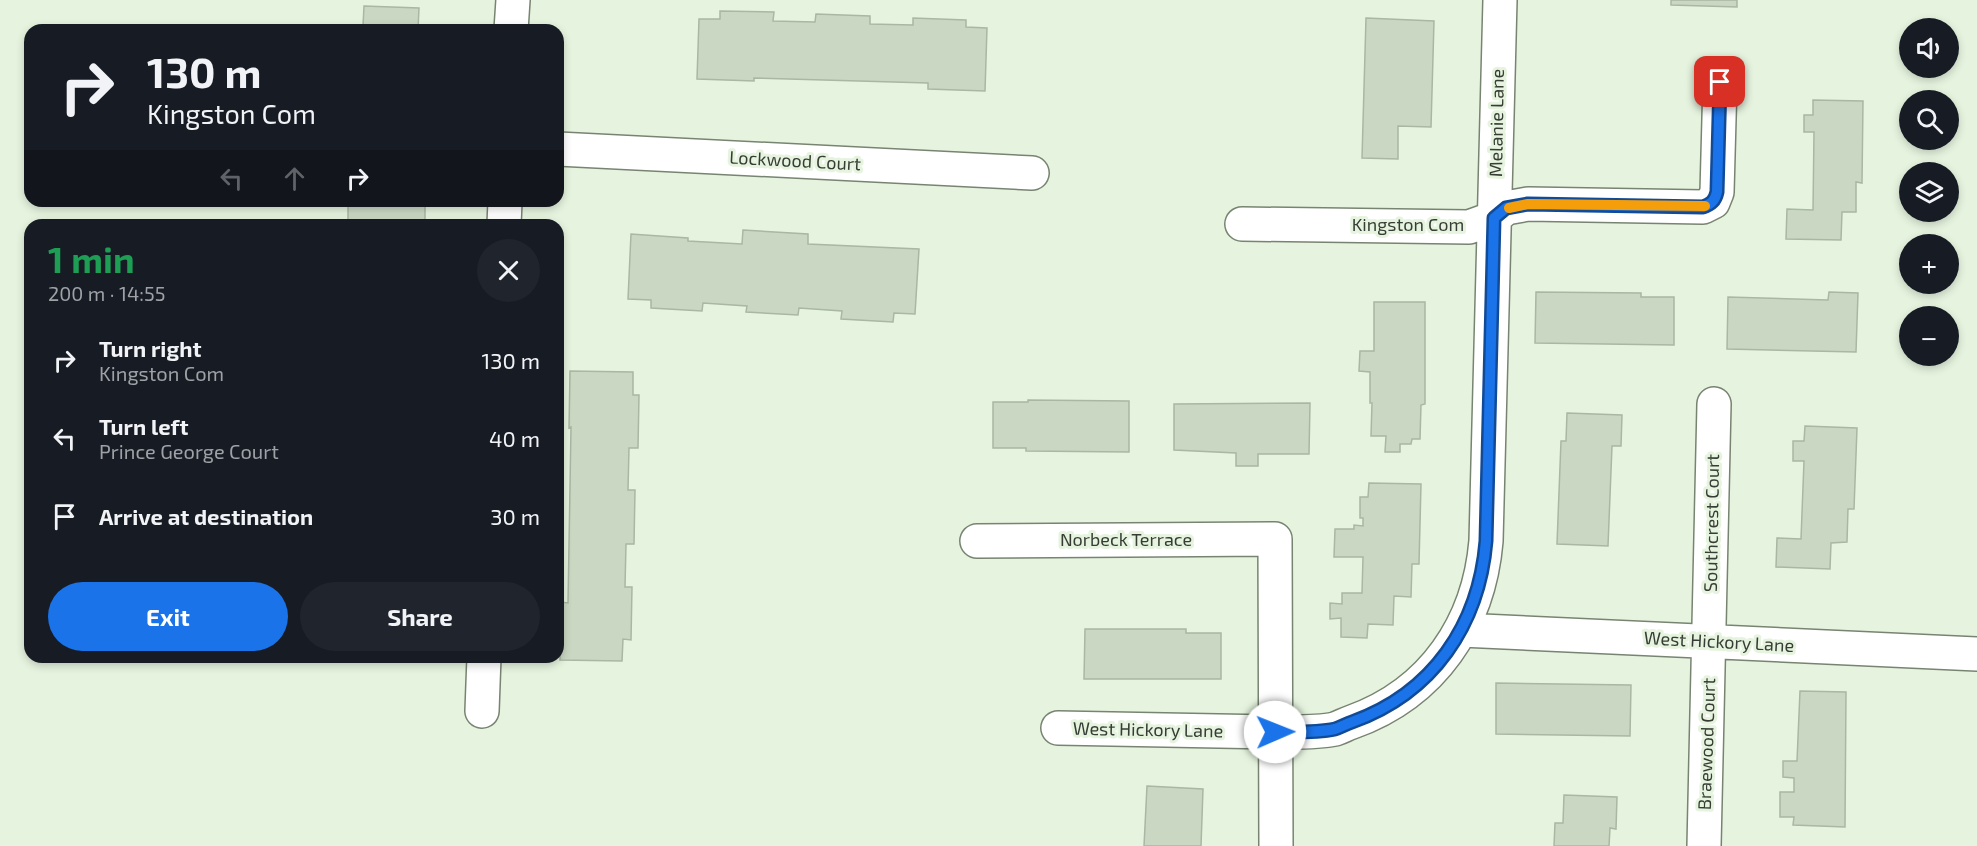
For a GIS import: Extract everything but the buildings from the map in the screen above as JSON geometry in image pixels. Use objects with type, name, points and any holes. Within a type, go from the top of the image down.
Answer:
[{"type":"street","points":[[512,24],[513,0]]},
{"type":"street","name":"Melanie Lane","points":[[1275,732],[1336,729],[1381,711],[1420,682],[1443,658],[1461,630],[1478,588],[1486,541],[1500,0]]},
{"type":"street","name":"Kingston Com","points":[[1242,224],[1469,227],[1494,218],[1506,208],[1528,204],[1703,207],[1713,202],[1717,192],[1720,82]]},
{"type":"street","name":"Lockwood Court","points":[[564,149],[1032,173]]},
{"type":"street","name":"Southcrest Court","points":[[1710,641],[1714,404]]},
{"type":"street","name":"Norbeck Terrace","points":[[978,541],[1275,539],[1275,732]]},
{"type":"street","name":"West Hickory Lane","points":[[1461,630],[1977,654]]},
{"type":"street","name":"Braewood Court","points":[[1704,846],[1710,641]]},
{"type":"street","points":[[482,711],[484,663]]},
{"type":"street","name":"West Hickory Lane","points":[[1058,728],[1275,732]]},
{"type":"street","points":[[1275,732],[1276,846]]},
{"type":"slow traffic","points":[[1509,208],[1528,204],[1705,206]]},
{"type":"route","points":[[1275,732],[1336,729],[1381,711],[1420,682],[1443,658],[1473,606],[1481,579],[1486,541],[1494,218],[1506,208],[1528,204],[1703,207],[1709,205],[1713,202],[1717,192],[1720,82]]}]
